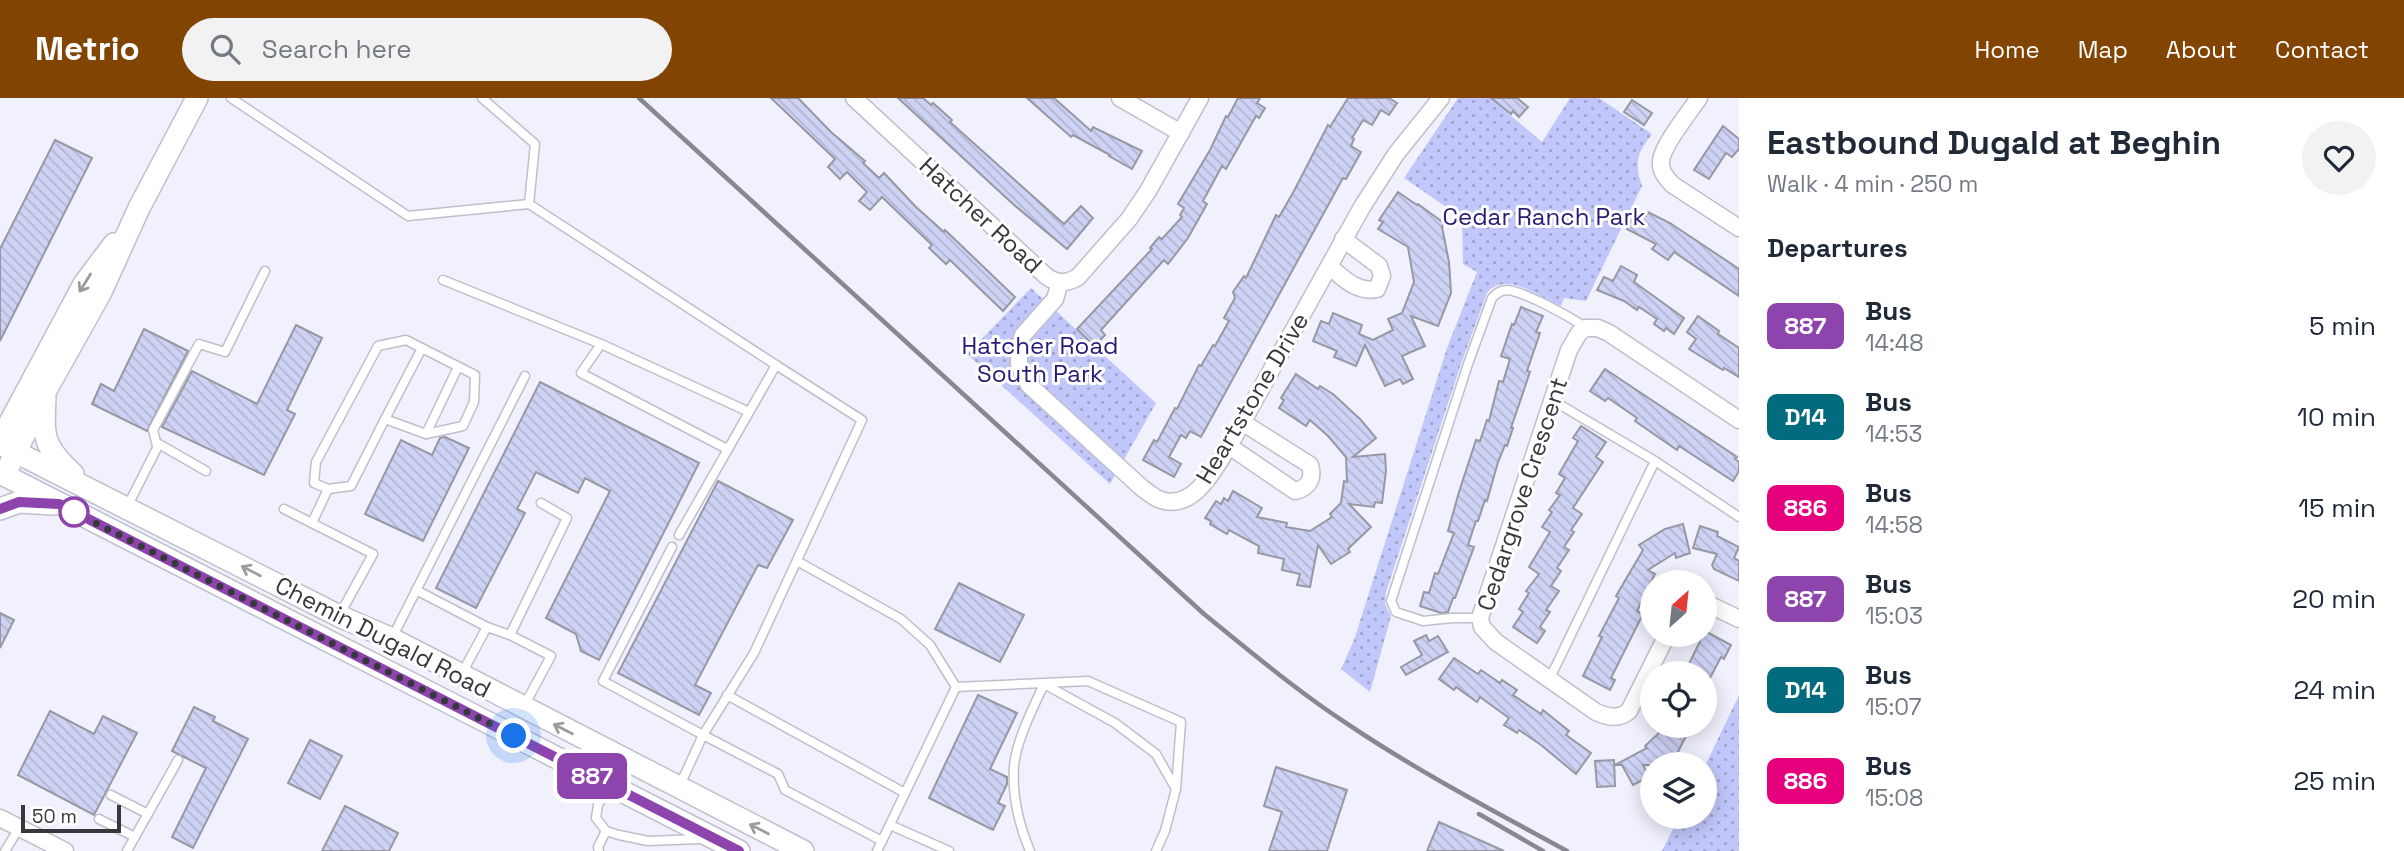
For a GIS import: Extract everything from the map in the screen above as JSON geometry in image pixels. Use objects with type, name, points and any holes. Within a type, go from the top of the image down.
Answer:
[{"type":"main road","points":[[1,477],[5,446],[38,388],[101,292],[139,208],[197,98]]},
{"type":"main road","points":[[0,407],[38,388]]},
{"type":"main road","points":[[38,388],[46,443],[56,458],[85,486]]},
{"type":"main road","name":"Chemin Dugald Road","points":[[5,446],[340,616],[392,639],[803,851]]},
{"type":"main road","name":"Chemin Dugald Road","points":[[1,477],[59,504],[739,851]]},
{"type":"main road","points":[[0,509],[19,502],[59,504]]},
{"type":"street","points":[[1120,98],[1181,132]]},
{"type":"street","name":"Hatcher Road","points":[[856,99],[1046,276],[1060,282],[1070,282],[1129,219],[1148,191],[1199,98]]},
{"type":"street","name":"Heartstone Drive","points":[[1060,282],[1055,299],[1023,335],[1018,349],[1019,364],[1029,385],[1142,488],[1161,500],[1186,499],[1198,490],[1213,472],[1229,446],[1343,239],[1388,165],[1441,98]]},
{"type":"street","points":[[1699,98],[1668,144],[1661,159],[1662,169],[1673,185],[1739,228]]},
{"type":"street","points":[[1329,266],[1357,288],[1367,291],[1377,289],[1381,276],[1379,267],[1343,239]]},
{"type":"street","points":[[1585,328],[1598,328],[1609,333],[1739,420]]},
{"type":"street","name":"Cedargrove Crescent","points":[[1585,328],[1569,350],[1480,618],[1482,627],[1487,635],[1596,712],[1609,718],[1629,711],[1660,648]]},
{"type":"street","points":[[1229,446],[1295,491],[1304,489],[1310,483],[1310,465],[1242,422]]},
{"type":"street","points":[[1717,609],[1739,619]]},
{"type":"street","points":[[0,818],[65,851]]},
{"type":"lane","points":[[231,98],[408,216],[529,204],[862,420],[754,653],[703,735],[679,788]]},
{"type":"lane","points":[[482,98],[535,144],[529,204]]},
{"type":"lane","points":[[127,508],[157,446],[153,430],[199,344],[225,352],[265,271]]},
{"type":"lane","points":[[443,280],[601,344],[749,412]]},
{"type":"lane","points":[[1480,618],[1423,621],[1396,612],[1391,601],[1468,364],[1492,298],[1498,292],[1507,290],[1546,305],[1585,328]]},
{"type":"lane","points":[[385,419],[426,434],[463,426],[474,402],[474,375],[422,348],[406,340],[378,345],[316,462],[314,483],[328,489],[351,486],[385,419],[422,348]]},
{"type":"lane","points":[[601,344],[581,373],[726,449]]},
{"type":"lane","points":[[679,535],[776,365]]},
{"type":"lane","points":[[426,434],[458,367]]},
{"type":"lane","points":[[392,639],[525,376]]},
{"type":"lane","points":[[1552,400],[1655,461],[1739,517]]},
{"type":"lane","points":[[157,446],[159,444],[206,471]]},
{"type":"lane","points":[[1550,678],[1655,461]]},
{"type":"lane","points":[[312,523],[328,489]]},
{"type":"lane","points":[[510,635],[567,518],[541,503]]},
{"type":"lane","points":[[284,509],[373,554],[340,616]]},
{"type":"lane","points":[[672,547],[603,681],[779,774],[785,790],[882,841]]},
{"type":"lane","points":[[797,561],[901,619],[930,645],[956,687]]},
{"type":"lane","points":[[416,590],[551,656],[523,708]]},
{"type":"lane","points":[[460,676],[487,627]]},
{"type":"lane","points":[[956,687],[1088,681],[1181,722],[1175,789],[1165,831],[1156,851]]},
{"type":"lane","points":[[1044,684],[1115,723],[1156,754],[1175,789]]},
{"type":"lane","points":[[1030,851],[1016,804],[1014,764],[1028,720],[1044,684]]},
{"type":"lane","points":[[877,851],[956,687]]},
{"type":"lane","points":[[727,695],[905,793]]},
{"type":"lane","points":[[127,851],[178,760]]},
{"type":"lane","points":[[623,760],[598,805],[596,818],[606,831],[648,841],[716,839]]},
{"type":"lane","points":[[111,795],[148,814]]},
{"type":"lane","points":[[99,819],[135,837]]},
{"type":"lane","points":[[890,825],[949,851]]},
{"type":"lane","points":[[5,851],[19,828]]},
{"type":"lane","points":[[589,851],[599,849],[606,831]]},
{"type":"green space","name":"Cedar Ranch Park","points":[[1458,98],[1490,98],[1542,142],[1570,98],[1599,98],[1652,134],[1638,158],[1642,186],[1586,301],[1564,298],[1561,306],[1523,288],[1503,284],[1487,293],[1386,592],[1385,604],[1391,616],[1370,692],[1341,669],[1354,640],[1447,348],[1477,272],[1463,264],[1462,218],[1404,178]]},
{"type":"green space","name":"Hatcher Road South Park","points":[[1031,288],[1156,403],[1110,484],[967,354]]},
{"type":"green space","points":[[1739,695],[1739,851],[1662,851],[1673,829],[1717,829],[1717,752],[1712,752]]},
{"type":"building","points":[[771,98],[798,98],[831,132],[865,161],[863,163],[879,178],[884,173],[916,207],[944,232],[945,230],[1015,297],[1003,311],[950,260],[946,264],[929,248],[932,245],[882,197],[870,210],[859,201],[867,192],[847,172],[840,179],[828,167],[835,159]]},
{"type":"building","points":[[898,98],[923,98],[931,105],[933,103],[952,120],[950,122],[1064,224],[1081,206],[1093,218],[1067,249],[1014,205]]},
{"type":"building","points":[[1027,98],[1054,98],[1091,131],[1093,127],[1142,151],[1132,169],[1073,135],[1071,137]]},
{"type":"building","points":[[1238,98],[1260,98],[1257,103],[1265,108],[1259,118],[1256,116],[1226,169],[1222,166],[1203,201],[1207,204],[1188,238],[1168,264],[1164,260],[1101,330],[1105,335],[1096,345],[1090,342],[1077,329],[1152,249],[1150,248],[1159,237],[1162,239],[1182,217],[1180,215],[1184,208],[1178,204]]},
{"type":"building","points":[[1348,98],[1389,98],[1397,103],[1389,115],[1381,110],[1372,125],[1363,120],[1352,138],[1354,139],[1351,146],[1361,152],[1346,179],[1343,178],[1201,437],[1190,431],[1186,438],[1181,435],[1169,457],[1181,464],[1174,477],[1143,460],[1154,440],[1157,442],[1175,408],[1177,409],[1199,365],[1201,366],[1213,345],[1215,346],[1229,321],[1224,318],[1235,298],[1233,292],[1244,276],[1246,278],[1276,215],[1279,217],[1328,125],[1330,127]]},
{"type":"building","points":[[1491,98],[1517,98],[1528,107],[1519,117]]},
{"type":"building","points":[[1632,100],[1652,113],[1644,125],[1624,112]]},
{"type":"building","points":[[1723,126],[1739,139],[1739,149],[1732,157],[1726,153],[1709,179],[1694,170]]},
{"type":"building","points":[[55,140],[92,158],[0,341],[0,249]]},
{"type":"building","points":[[1398,192],[1444,223],[1442,227],[1449,262],[1451,293],[1438,326],[1411,316],[1425,346],[1402,356],[1413,379],[1403,384],[1400,379],[1385,386],[1365,345],[1356,366],[1334,357],[1337,351],[1313,341],[1321,321],[1329,324],[1333,313],[1362,325],[1359,334],[1373,340],[1393,330],[1388,319],[1402,313],[1414,282],[1408,247],[1378,229],[1383,222],[1379,220]]},
{"type":"building","points":[[1636,211],[1646,216],[1648,212],[1670,223],[1739,269],[1739,296],[1674,252],[1668,260],[1652,249],[1656,244],[1627,229]]},
{"type":"building","points":[[1621,266],[1637,275],[1634,282],[1684,318],[1674,334],[1654,324],[1657,319],[1639,307],[1637,310],[1624,301],[1597,290],[1604,277],[1613,281]]},
{"type":"building","points":[[1521,307],[1543,316],[1536,332],[1540,333],[1527,371],[1530,372],[1507,446],[1505,445],[1498,462],[1487,501],[1485,500],[1468,545],[1474,547],[1448,612],[1441,613],[1420,606],[1424,592],[1429,593],[1435,573],[1438,574],[1454,533],[1448,531],[1459,492],[1476,440],[1480,441],[1487,420],[1489,421],[1499,381],[1503,382],[1510,359],[1501,356]]},
{"type":"building","points":[[1698,316],[1739,348],[1739,377],[1689,349],[1696,339],[1687,332]]},
{"type":"building","points":[[296,325],[322,338],[287,410],[295,414],[264,475],[162,427],[192,371],[257,404]]},
{"type":"building","points":[[144,329],[188,351],[147,431],[92,404],[101,384],[114,391]]},
{"type":"building","points":[[1605,369],[1737,457],[1735,459],[1739,462],[1739,471],[1733,481],[1679,446],[1677,450],[1635,421],[1637,418],[1608,398],[1605,401],[1590,391]]},
{"type":"building","points":[[1296,374],[1318,389],[1320,386],[1333,394],[1376,438],[1353,457],[1385,454],[1382,503],[1375,502],[1374,507],[1349,504],[1371,527],[1348,549],[1350,552],[1331,564],[1318,545],[1310,587],[1297,585],[1300,574],[1282,570],[1284,559],[1258,553],[1259,546],[1229,530],[1227,534],[1205,518],[1216,501],[1221,504],[1224,498],[1228,501],[1233,491],[1262,508],[1257,517],[1287,523],[1286,527],[1310,531],[1332,517],[1330,514],[1341,503],[1344,481],[1347,482],[1346,457],[1310,420],[1306,426],[1279,408],[1284,400],[1281,398]]},
{"type":"building","points":[[540,382],[699,463],[599,660],[581,651],[576,634],[546,618],[610,491],[585,478],[578,493],[536,472],[517,509],[525,513],[476,608],[436,588]]},
{"type":"building","points":[[1581,426],[1606,442],[1596,457],[1603,462],[1573,508],[1582,514],[1564,547],[1569,550],[1557,568],[1561,571],[1551,586],[1559,591],[1546,610],[1550,612],[1540,627],[1545,631],[1537,643],[1513,627],[1523,612],[1519,609],[1529,593],[1526,591],[1539,574],[1529,567],[1550,532],[1542,527],[1552,512],[1549,510],[1560,495],[1556,493],[1565,478],[1559,474],[1578,441],[1573,438]]},
{"type":"building","points":[[445,437],[469,448],[423,541],[365,514],[401,440],[432,455],[440,438]]},
{"type":"building","points":[[718,481],[793,520],[767,568],[758,565],[695,685],[711,693],[699,715],[618,673]]},
{"type":"building","points":[[1683,524],[1690,553],[1676,558],[1675,553],[1648,570],[1640,570],[1640,605],[1637,611],[1640,612],[1640,620],[1611,678],[1615,680],[1610,690],[1583,676],[1602,637],[1599,636],[1619,598],[1616,596],[1643,550],[1639,545],[1665,529]]},
{"type":"building","points":[[1700,526],[1718,532],[1717,536],[1739,547],[1734,558],[1739,561],[1739,581],[1714,569],[1712,565],[1717,554],[1693,548]]},
{"type":"building","points":[[959,583],[1024,615],[1000,662],[935,629]]},
{"type":"building","points":[[0,613],[14,620],[0,648]]},
{"type":"building","points":[[1426,635],[1429,641],[1438,636],[1448,652],[1406,675],[1401,667],[1422,655],[1414,641]]},
{"type":"building","points":[[1717,637],[1731,645],[1724,659],[1721,657],[1717,665],[1717,661],[1690,661],[1697,648],[1717,648]]},
{"type":"building","points":[[1454,658],[1478,674],[1481,670],[1500,683],[1502,680],[1517,690],[1513,695],[1541,714],[1543,710],[1569,731],[1566,735],[1591,753],[1576,774],[1519,730],[1517,733],[1504,725],[1509,718],[1480,697],[1477,702],[1439,679]]},
{"type":"building","points":[[978,695],[1017,713],[990,769],[1007,777],[1007,784],[998,803],[1005,806],[993,830],[929,798]]},
{"type":"building","points":[[194,707],[215,717],[213,721],[248,739],[193,848],[172,837],[206,768],[172,751]]},
{"type":"building","points":[[50,711],[94,734],[103,716],[137,733],[94,815],[18,775]]},
{"type":"building","points":[[1654,738],[1685,738],[1678,752],[1640,752],[1640,782],[1633,785],[1622,765],[1615,765],[1647,748],[1645,746]]},
{"type":"building","points":[[310,740],[342,756],[320,799],[288,783]]},
{"type":"building","points":[[1614,760],[1615,786],[1597,787],[1595,761]]},
{"type":"building","points":[[1276,767],[1347,790],[1327,851],[1269,851],[1282,812],[1264,806]]},
{"type":"building","points":[[345,806],[398,833],[389,851],[322,851]]},
{"type":"building","points":[[1439,822],[1504,851],[1427,851]]},
{"type":"railway","points":[[639,98],[1239,643],[1311,699],[1375,742],[1457,791],[1567,851]]},
{"type":"railway","points":[[1479,814],[1543,851]]},
{"type":"bus line","name":"887","points":[[0,509],[19,502],[59,504],[739,851]]},
{"type":"route","points":[[74,512],[514,736]]}]
